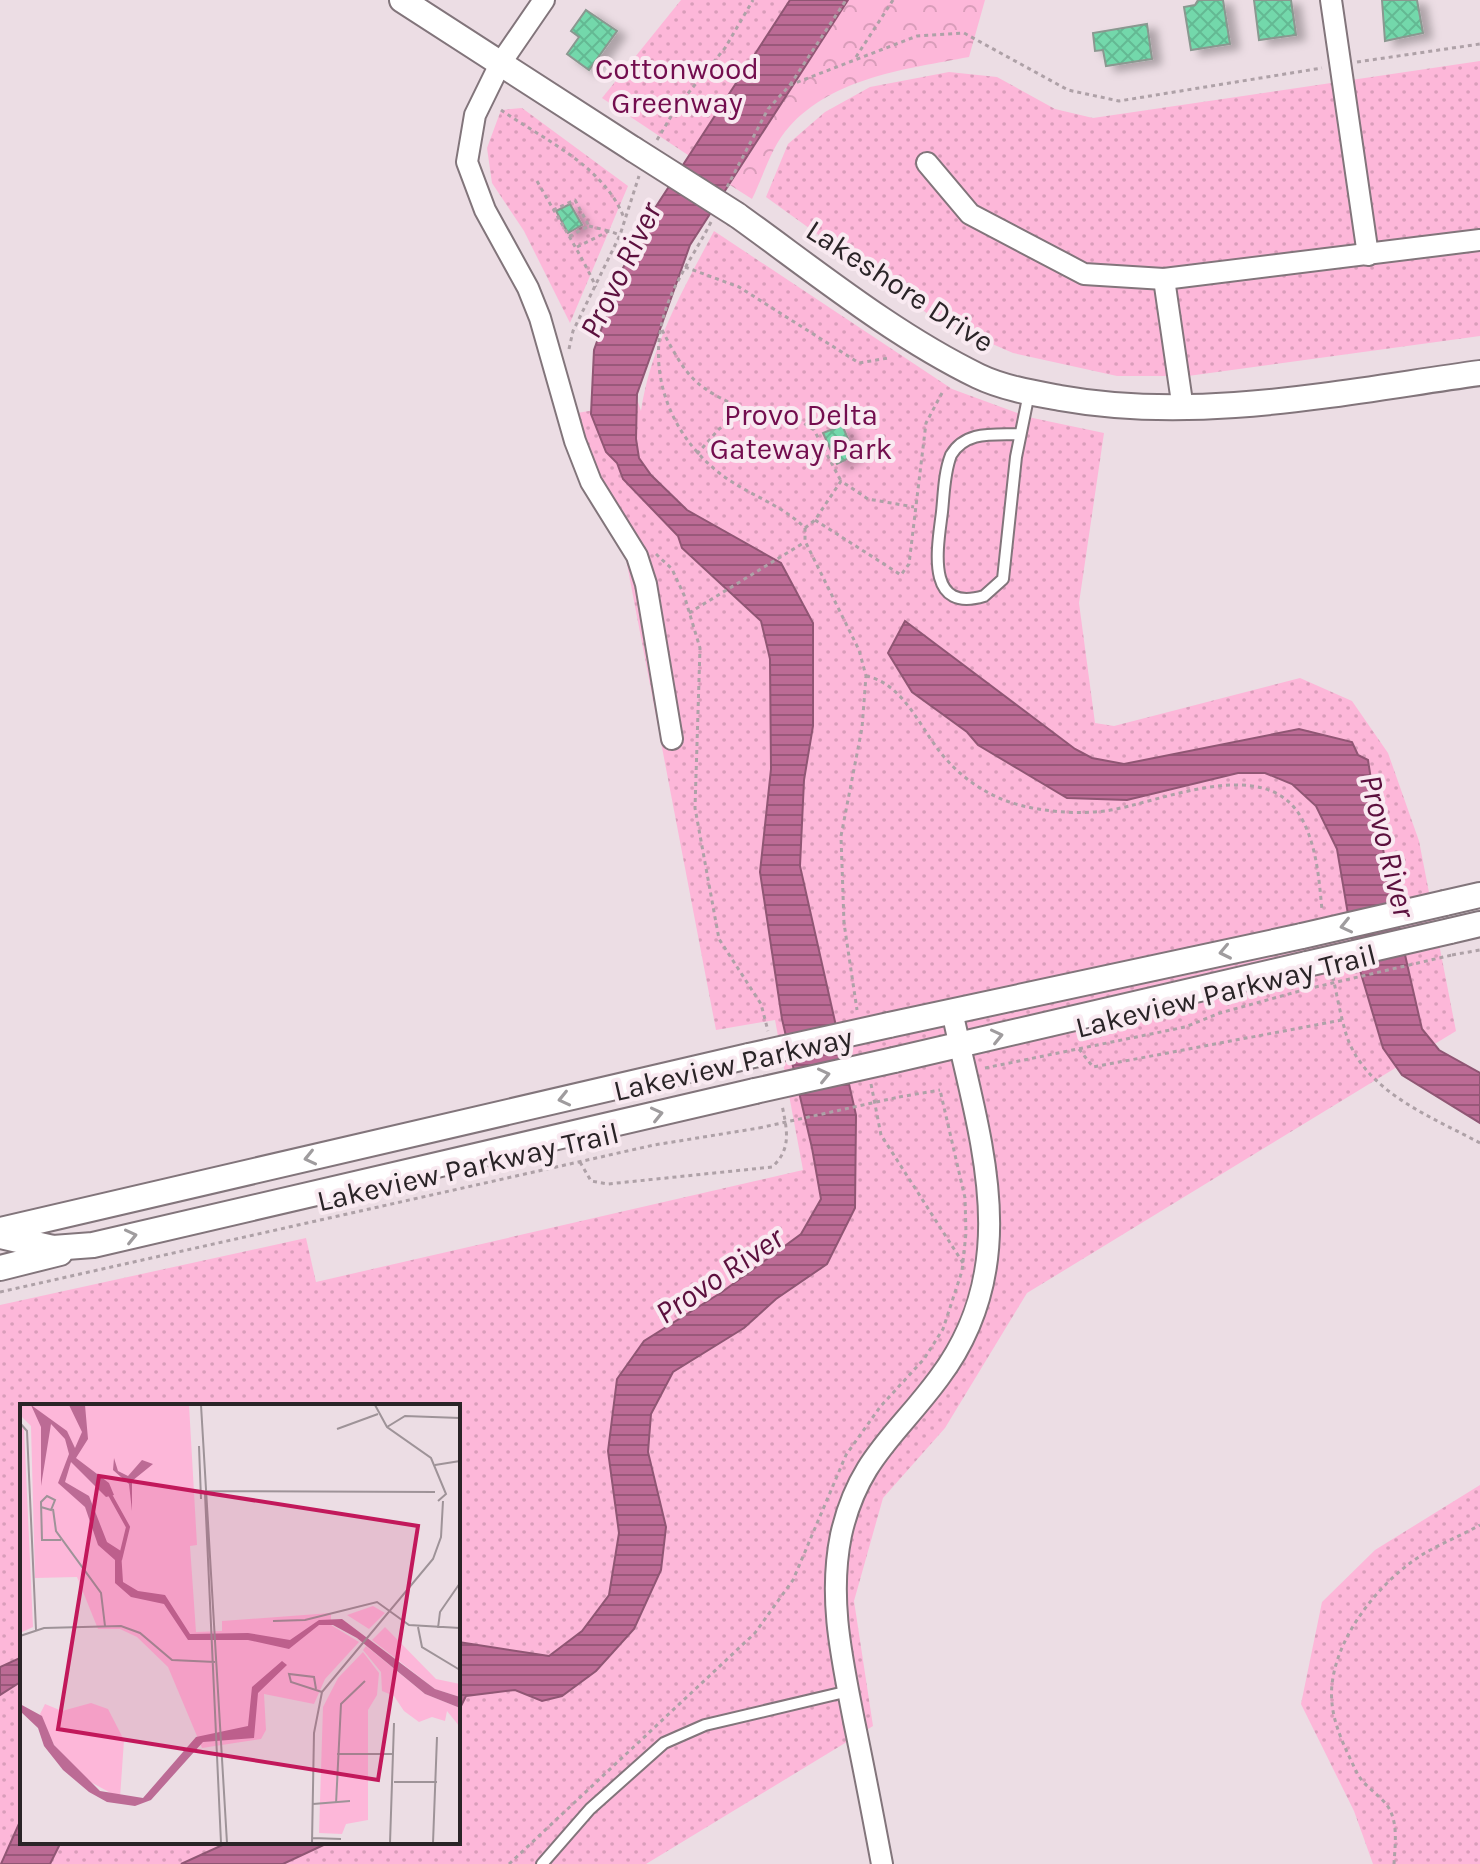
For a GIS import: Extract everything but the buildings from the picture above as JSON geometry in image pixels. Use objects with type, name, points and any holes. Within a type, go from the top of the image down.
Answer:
[{"type":"street","name":"Lakeshore Drive","points":[[402,0],[724,210],[898,330],[980,377],[1029,393],[1094,405],[1183,409],[1268,402],[1480,373]]},
{"type":"street","points":[[544,0],[500,64],[475,115],[467,162],[485,210],[535,305],[575,441],[591,482],[637,556],[646,584],[672,739]]},
{"type":"street","points":[[1331,0],[1368,255]]},
{"type":"street","points":[[927,163],[970,214],[1084,274],[1164,279],[1480,240]]},
{"type":"street","points":[[1164,279],[1183,409]]},
{"type":"street","name":"Lakeview Parkway","points":[[0,1230],[749,1056],[1480,895]]},
{"type":"street","name":"Lakeview Parkway","points":[[0,1236],[53,1248],[93,1245],[755,1091],[1319,966],[1480,924]]},
{"type":"street","points":[[882,1864],[837,1625],[835,1590],[838,1555],[849,1509],[879,1448],[952,1360],[972,1320],[988,1262],[989,1185],[952,1011]]},
{"type":"street","points":[[0,1268],[93,1245]]},
{"type":"lane","points":[[1020,434],[974,436],[962,442],[951,455],[936,567],[946,589],[960,597],[984,596],[1003,579],[1020,434],[1029,393]]},
{"type":"lane","points":[[542,1864],[590,1809],[664,1743],[705,1725],[849,1691]]},
{"type":"path","points":[[657,141],[676,108],[725,48],[753,0]]},
{"type":"path","points":[[846,0],[790,85],[768,109],[724,210],[685,267],[667,305],[657,355],[669,411],[697,454],[720,474],[780,507],[805,528],[805,541],[859,650],[866,676],[862,728],[841,836],[844,923],[857,1014]]},
{"type":"path","points":[[856,57],[893,0]]},
{"type":"path","points":[[790,85],[917,36],[964,33],[1068,90],[1119,101],[1480,44]]},
{"type":"path","points":[[501,110],[598,176],[615,196],[624,218]]},
{"type":"path","points":[[570,361],[573,331],[620,235],[639,157]]},
{"type":"path","points":[[537,181],[568,237],[577,247],[596,287]]},
{"type":"path","points":[[553,210],[575,200],[589,226]]},
{"type":"path","points":[[568,237],[589,226],[620,235]]},
{"type":"path","points":[[577,247],[609,231]]},
{"type":"path","points":[[685,267],[739,287],[859,363],[888,358]]},
{"type":"path","points":[[661,329],[688,375],[713,396],[746,410],[789,413],[807,422],[841,481],[868,499],[914,507]]},
{"type":"path","points":[[815,520],[901,575],[909,564],[926,423],[942,393]]},
{"type":"path","points":[[697,454],[719,429],[746,410]]},
{"type":"path","points":[[805,528],[815,520],[841,481]]},
{"type":"path","points":[[689,613],[805,541]]},
{"type":"path","points":[[652,550],[672,569],[702,660],[695,808],[719,939],[761,1004],[769,1034]]},
{"type":"path","points":[[866,676],[883,679],[965,779],[1001,799],[1063,811],[1104,811],[1221,783],[1250,785],[1283,799],[1302,819],[1318,863],[1312,930]]},
{"type":"path","name":"Lakeview Parkway Trail","points":[[982,1069],[1185,1027],[1220,1013],[1307,989],[1480,950]]},
{"type":"path","points":[[1319,966],[1361,1063],[1384,1087],[1480,1143]]},
{"type":"path","points":[[1079,1049],[1093,1067],[1343,1020]]},
{"type":"path","points":[[509,1864],[755,1633],[793,1580],[846,1455],[880,1407],[924,1359],[943,1329],[963,1263],[881,1135],[871,1084]]},
{"type":"path","name":"Lakeview Parkway Trail","points":[[0,1292],[654,1145],[759,1128],[934,1088],[942,1088],[965,1198],[963,1263]]},
{"type":"path","points":[[580,1162],[591,1181],[608,1184],[772,1167],[783,1157],[787,1145],[782,1103]]},
{"type":"path","points":[[1394,1864],[1395,1830],[1389,1807],[1359,1777],[1339,1732],[1332,1704],[1334,1672],[1344,1638],[1372,1600],[1422,1554],[1480,1525]]},
{"type":"green space","name":"Cottonwood Greenway","points":[[681,0],[790,0],[691,157],[602,98]]},
{"type":"green space","points":[[848,0],[985,0],[969,57],[872,78],[849,86],[807,110],[783,134],[752,199],[730,185]]},
{"type":"green space","points":[[1480,61],[1480,336],[1188,376],[1117,376],[1013,353],[935,319],[766,197],[788,144],[825,112],[870,87],[949,72],[997,77],[1055,109],[1093,118]]},
{"type":"green space","points":[[522,108],[628,186],[570,323],[524,231],[492,183],[487,148],[501,110]]},
{"type":"green space","name":"Provo Delta Gateway Park","points":[[714,231],[952,389],[1028,417],[1104,433],[1079,603],[1095,723],[1114,726],[1300,678],[1352,701],[1388,753],[1419,841],[1456,1031],[1027,1293],[945,1428],[883,1498],[854,1601],[873,1726],[646,1864],[0,1864],[0,1305],[306,1238],[316,1282],[803,1170],[775,1020],[716,1030],[617,512],[598,482],[572,414],[638,402],[641,411],[652,363],[680,296]]},
{"type":"green space","points":[[1480,1485],[1480,1864],[1373,1864],[1354,1811],[1301,1704],[1322,1602],[1375,1550]]},
{"type":"shaded area","points":[[790,0],[848,0],[690,245],[637,394],[636,439],[639,458],[651,475],[687,510],[781,563],[813,623],[813,726],[804,780],[800,866],[856,1115],[855,1208],[827,1264],[776,1299],[744,1328],[673,1372],[651,1414],[648,1452],[666,1527],[661,1570],[634,1629],[596,1671],[562,1696],[542,1701],[515,1690],[466,1696],[460,1708],[460,1642],[549,1656],[582,1631],[609,1595],[619,1533],[608,1451],[617,1379],[644,1341],[722,1292],[801,1234],[821,1199],[782,1019],[760,872],[771,769],[770,659],[761,621],[682,548],[678,536],[623,479],[617,463],[606,452],[591,414],[594,350],[623,268],[655,208]]},
{"type":"shaded area","points":[[905,621],[1075,749],[1092,758],[1124,764],[1299,729],[1352,742],[1358,755],[1368,760],[1385,861],[1422,1029],[1439,1050],[1480,1073],[1480,1123],[1402,1075],[1383,1048],[1354,950],[1337,849],[1316,806],[1292,784],[1265,773],[1238,773],[1127,800],[1067,798],[978,745],[967,732],[912,692],[888,653]]},
{"type":"shaded area","points":[[20,1658],[20,1682],[0,1695],[0,1667]]},
{"type":"shaded area","points":[[20,1821],[20,1844],[60,1844],[50,1864],[1,1864]]},
{"type":"shaded area","points":[[225,1844],[326,1844],[283,1864],[181,1864]]},
{"type":"water label","name":"Provo River","points":[[620,270]]},
{"type":"water label","name":"Provo River","points":[[1388,846]]},
{"type":"water label","name":"Provo River","points":[[719,1275]]}]
